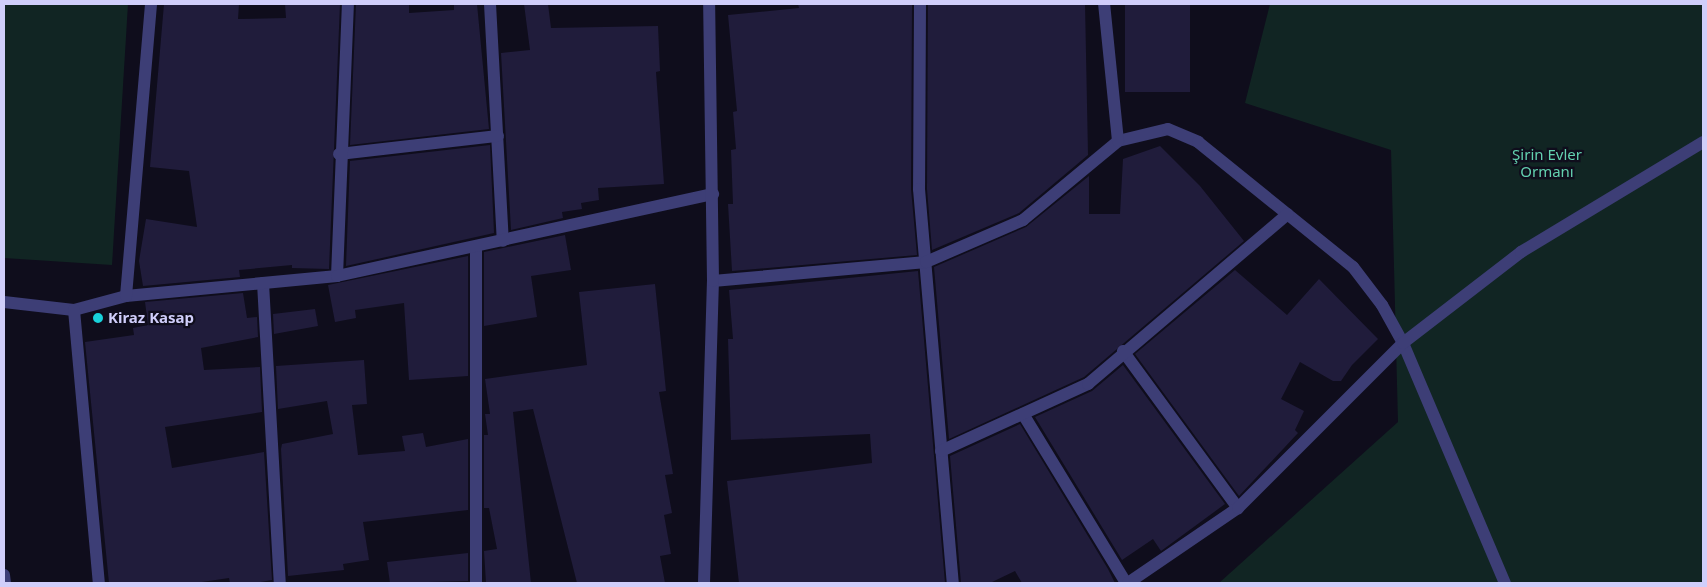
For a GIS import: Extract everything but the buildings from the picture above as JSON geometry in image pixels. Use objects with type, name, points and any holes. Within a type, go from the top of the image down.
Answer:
[{"type":"street","points":[[126,296],[151,4]]},
{"type":"street","points":[[337,276],[339,154],[348,4]]},
{"type":"street","points":[[490,4],[503,241]]},
{"type":"street","points":[[704,583],[713,281],[709,4]]},
{"type":"street","points":[[920,4],[919,189],[953,583]]},
{"type":"street","points":[[1104,4],[1118,141]]},
{"type":"street","points":[[713,281],[926,262],[1023,220],[1118,141],[1168,129],[1198,142],[1353,267],[1382,305],[1403,343],[1505,583]]},
{"type":"street","points":[[339,154],[498,136]]},
{"type":"street","points":[[1023,414],[1127,583],[1238,508],[1403,343],[1521,252],[1703,142]]},
{"type":"street","points":[[4,302],[74,310],[126,296],[337,276],[713,194]]},
{"type":"street","points":[[941,451],[1088,384],[1123,351],[1288,214]]},
{"type":"street","points":[[476,247],[476,583]]},
{"type":"street","points":[[263,283],[280,583]]},
{"type":"street","points":[[74,310],[98,583]]},
{"type":"street","points":[[1123,351],[1238,508]]},
{"type":"street","points":[[4,576],[5,583]]},
{"type":"green space","points":[[4,4],[128,4],[112,265],[4,258]]},
{"type":"green space","name":"Şirin Evler Ormanı","points":[[1270,4],[1703,4],[1703,583],[1219,583],[1398,422],[1391,150],[1245,103]]},
{"type":"place","name":"Kiraz Kasap","points":[[98,318]]}]
